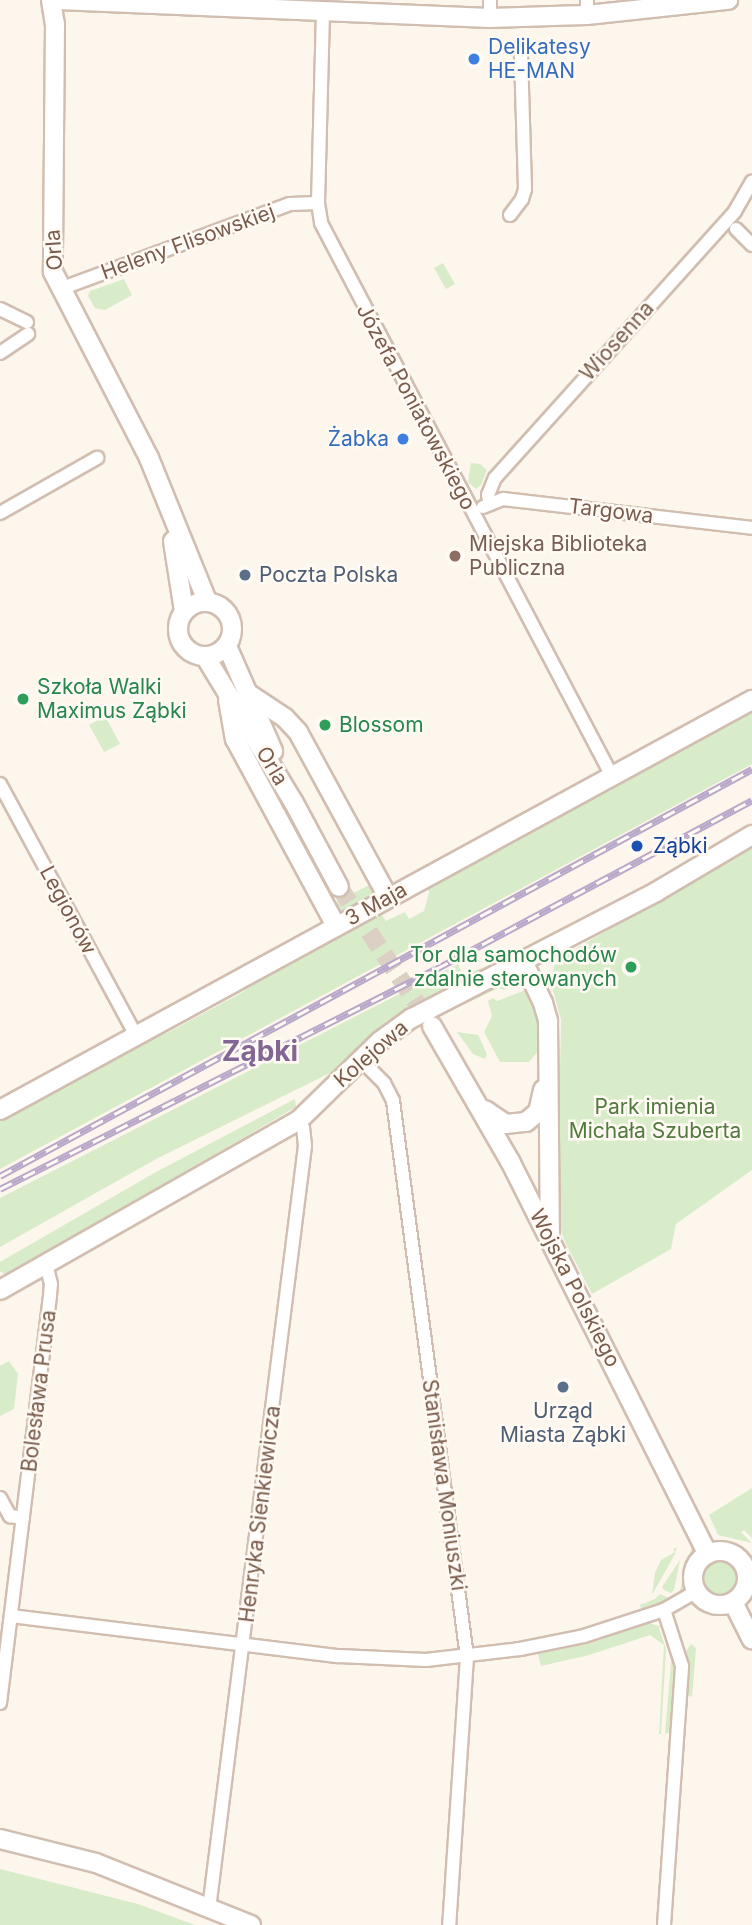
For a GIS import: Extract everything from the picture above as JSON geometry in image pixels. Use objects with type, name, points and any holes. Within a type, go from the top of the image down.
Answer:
[{"type":"street","name":"Orla","points":[[51,0],[55,24],[52,262],[60,289],[142,443],[206,601]]},
{"type":"street","points":[[58,0],[219,3],[323,12],[490,18],[587,7],[728,0]]},
{"type":"street","points":[[490,18],[491,0]]},
{"type":"street","name":"Józefa Poniatowskiego","points":[[323,12],[318,202],[321,223],[612,776]]},
{"type":"street","points":[[510,215],[523,199],[525,189],[522,55]]},
{"type":"street","name":"Wiosenna","points":[[490,503],[488,495],[495,478],[735,211],[752,181]]},
{"type":"street","name":"Heleny Flisowskiej","points":[[60,289],[290,204],[318,202]]},
{"type":"street","points":[[736,229],[752,245]]},
{"type":"street","points":[[0,309],[28,328],[0,353]]},
{"type":"street","points":[[0,513],[97,458]]},
{"type":"street","name":"Targowa","points":[[472,513],[503,499],[752,528]]},
{"type":"street","name":"Orla","points":[[170,516],[184,611]]},
{"type":"street","points":[[206,601],[221,606],[231,619],[232,635],[227,646],[215,654],[205,656],[192,653],[180,639],[178,627],[184,611],[206,601]]},
{"type":"street","name":"Orla","points":[[227,646],[295,803]]},
{"type":"street","name":"Orla","points":[[205,656],[295,803],[339,887]]},
{"type":"street","points":[[227,693],[235,739],[336,926]]},
{"type":"street","points":[[249,694],[285,718],[298,732],[388,897]]},
{"type":"street","name":"3 Maja","points":[[0,1110],[752,700]]},
{"type":"street","name":"Legionów","points":[[0,784],[4,800],[136,1036]]},
{"type":"street","name":"Kolejowa","points":[[0,1290],[298,1121],[360,1059],[412,1018],[656,892],[752,835]]},
{"type":"street","points":[[523,961],[546,1011],[551,1243]]},
{"type":"street","name":"Wojska Polskiego","points":[[432,1026],[482,1108],[708,1554]]},
{"type":"street","name":"Stanisława Moniuszki","points":[[360,1059],[384,1083],[393,1101],[467,1657],[449,1925]]},
{"type":"street","points":[[482,1108],[506,1124],[526,1122],[541,1106],[547,1072]]},
{"type":"street","name":"Henryka Sienkiewicza","points":[[209,1909],[305,1146],[303,1128],[298,1121]]},
{"type":"street","name":"Bolesława Prusa","points":[[0,1703],[11,1616],[6,1599],[23,1518],[50,1295],[51,1283],[46,1264]]},
{"type":"street","points":[[0,1498],[10,1516],[23,1518]]},
{"type":"street","points":[[719,1551],[732,1553],[749,1565],[745,1589],[733,1602],[709,1602],[697,1591],[695,1568],[708,1554],[719,1551]]},
{"type":"street","points":[[11,1616],[392,1660],[467,1657],[584,1636],[664,1610],[697,1591]]},
{"type":"street","points":[[733,1602],[752,1640]]},
{"type":"street","points":[[664,1610],[682,1666],[664,1925]]},
{"type":"street","points":[[0,1839],[96,1863],[251,1925]]},
{"type":"green space","points":[[443,263],[455,284],[446,289],[434,268]]},
{"type":"green space","points":[[124,279],[132,295],[105,310],[95,308],[88,296],[90,291]]},
{"type":"green space","points":[[471,463],[480,464],[487,470],[481,485],[476,489],[468,482]]},
{"type":"green space","points":[[752,709],[752,764],[0,1169],[0,1119],[151,1036],[167,1033],[243,992],[253,983],[380,912],[386,921],[405,912],[409,919],[424,911],[429,892],[427,887]]},
{"type":"green space","points":[[105,716],[120,744],[104,752],[89,725]]},
{"type":"green space","name":"Park imienia Michała Szuberta","points":[[752,847],[752,1170],[676,1224],[671,1249],[592,1294],[565,1242],[557,1218],[561,1020],[551,983],[554,966],[563,956]]},
{"type":"green space","points":[[373,883],[375,894],[343,911],[336,910],[332,904]]},
{"type":"green space","points":[[502,960],[388,1020],[336,1070],[158,1158],[0,1247],[0,1198],[458,964],[462,973],[469,973]]},
{"type":"green space","points":[[504,980],[522,982],[504,990],[499,988],[465,1004],[463,1001]]},
{"type":"green space","points":[[528,989],[539,1018],[539,1050],[529,1062],[500,1062],[484,1032],[492,1016],[488,1001],[493,998],[497,1001]]},
{"type":"green space","points":[[457,1032],[478,1035],[487,1054],[485,1059],[473,1054]]},
{"type":"green space","points":[[295,1099],[296,1107],[7,1276],[0,1271],[0,1262],[156,1172]]},
{"type":"green space","points":[[9,1361],[18,1374],[14,1409],[0,1416],[0,1366]]},
{"type":"green space","points":[[752,1488],[752,1538],[744,1530],[741,1532],[752,1543],[718,1535],[709,1515]]},
{"type":"green space","points":[[693,1542],[694,1552],[686,1584],[679,1594]]},
{"type":"green space","points":[[677,1547],[675,1554],[652,1595],[655,1573],[661,1560],[675,1552],[673,1549]]},
{"type":"green space","points":[[680,1560],[674,1590],[671,1593],[662,1587]]},
{"type":"green space","points":[[720,1561],[732,1566],[737,1578],[732,1590],[720,1595],[708,1590],[703,1578],[708,1566]]},
{"type":"green space","points":[[660,1594],[671,1599],[642,1611],[640,1605]]},
{"type":"green space","points":[[649,1623],[662,1627],[659,1628],[666,1649],[661,1734],[664,1645],[650,1635],[589,1655],[541,1666],[538,1654],[587,1644]]},
{"type":"green space","points":[[691,1644],[696,1648],[692,1697],[687,1695],[689,1665],[686,1651]]},
{"type":"green space","points":[[672,1651],[674,1669],[671,1732],[665,1734]]},
{"type":"green space","points":[[0,1869],[138,1904],[195,1925],[0,1925]]},
{"type":"tunnel","points":[[339,887],[430,1023]]},
{"type":"railway","points":[[0,1176],[752,769]]},
{"type":"railway","points":[[0,1189],[436,969],[752,800]]},
{"type":"place","name":"Delikatesy HE-MAN","points":[[474,59]]},
{"type":"place","name":"Żabka","points":[[403,439]]},
{"type":"place","name":"Miejska Biblioteka Publiczna","points":[[455,556]]},
{"type":"place","name":"Poczta Polska","points":[[245,575]]},
{"type":"place","name":"Szkoła Walki Maximus Ząbki","points":[[23,699]]},
{"type":"place","name":"Blossom","points":[[325,725]]},
{"type":"place","name":"Ząbki","points":[[637,846]]},
{"type":"place","name":"Tor dla samochodów zdalnie sterowanych","points":[[631,967]]},
{"type":"place","name":"Urząd Miasta Ząbki","points":[[563,1387]]},
{"type":"district","name":"Ząbki","points":[[260,1051]]}]
